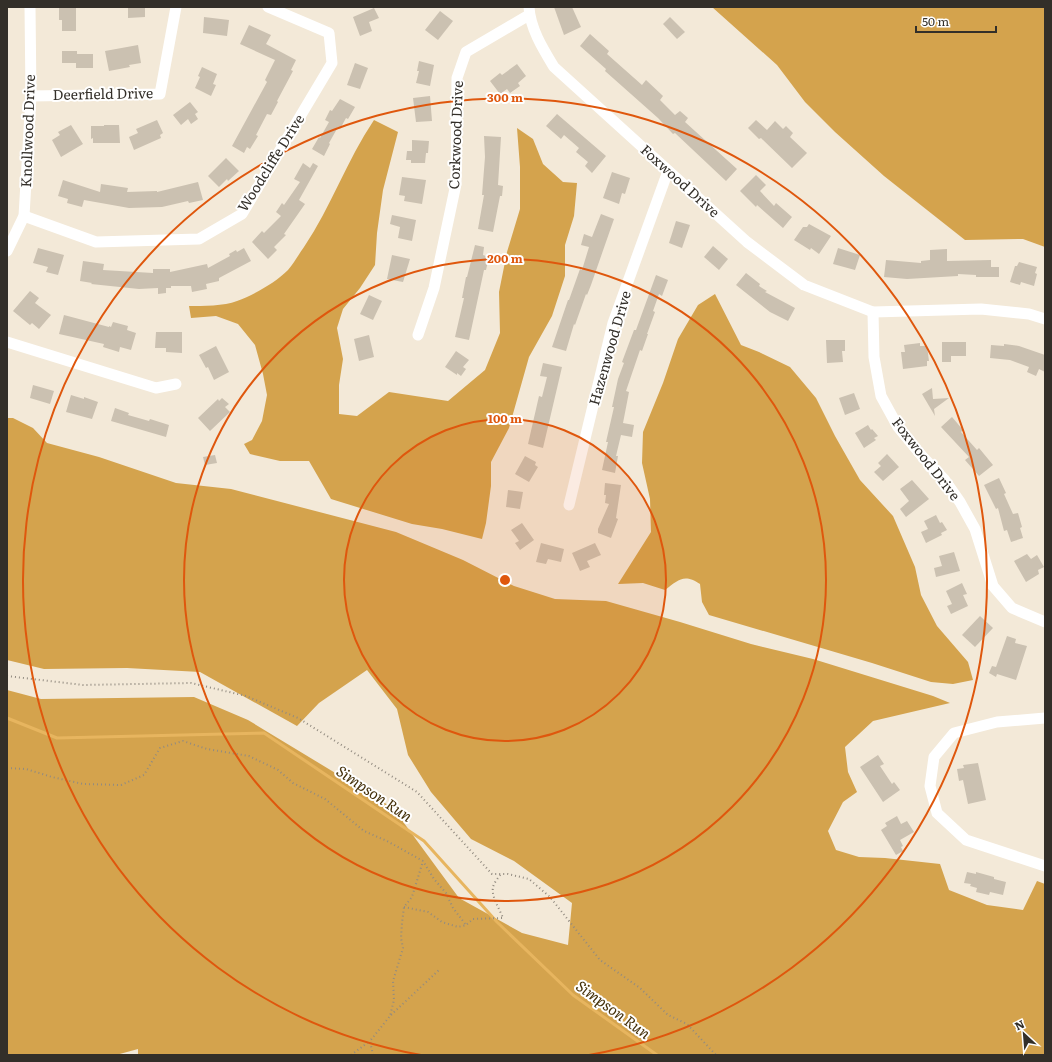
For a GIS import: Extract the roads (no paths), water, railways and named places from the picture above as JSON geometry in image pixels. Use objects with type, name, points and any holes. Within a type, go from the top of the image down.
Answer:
[{"type":"street","name":"Knollwood Drive","points":[[7,251],[24,216],[31,96],[30,7]]},
{"type":"street","name":"Deerfield Drive","points":[[31,96],[160,94],[176,7]]},
{"type":"street","name":"Woodcliffe Drive","points":[[24,216],[96,242],[199,239],[242,214],[332,63],[329,33],[268,7]]},
{"type":"street","name":"Foxwood Drive","points":[[529,11],[541,45],[554,67],[747,242],[804,285],[873,312],[981,310],[1029,314],[1045,320]]},
{"type":"street","name":"Corkwood Drive","points":[[418,335],[434,288],[456,184],[457,78],[466,52],[529,11]]},
{"type":"street","name":"Hazenwood Drive","points":[[569,505],[613,323],[668,171]]},
{"type":"street","name":"Foxwood Drive","points":[[873,312],[874,356],[881,396],[898,427],[922,456],[944,479],[960,502],[975,529],[993,586],[1012,608],[1045,622]]},
{"type":"street","points":[[7,342],[156,388],[176,384]]},
{"type":"street","points":[[1045,718],[997,722],[954,733],[934,757],[930,786],[937,814],[966,840],[1045,866]]},
{"type":"waterway","name":"Simpson Run","points":[[7,718],[57,738],[264,733],[424,841],[497,922],[573,995],[657,1055]]}]
